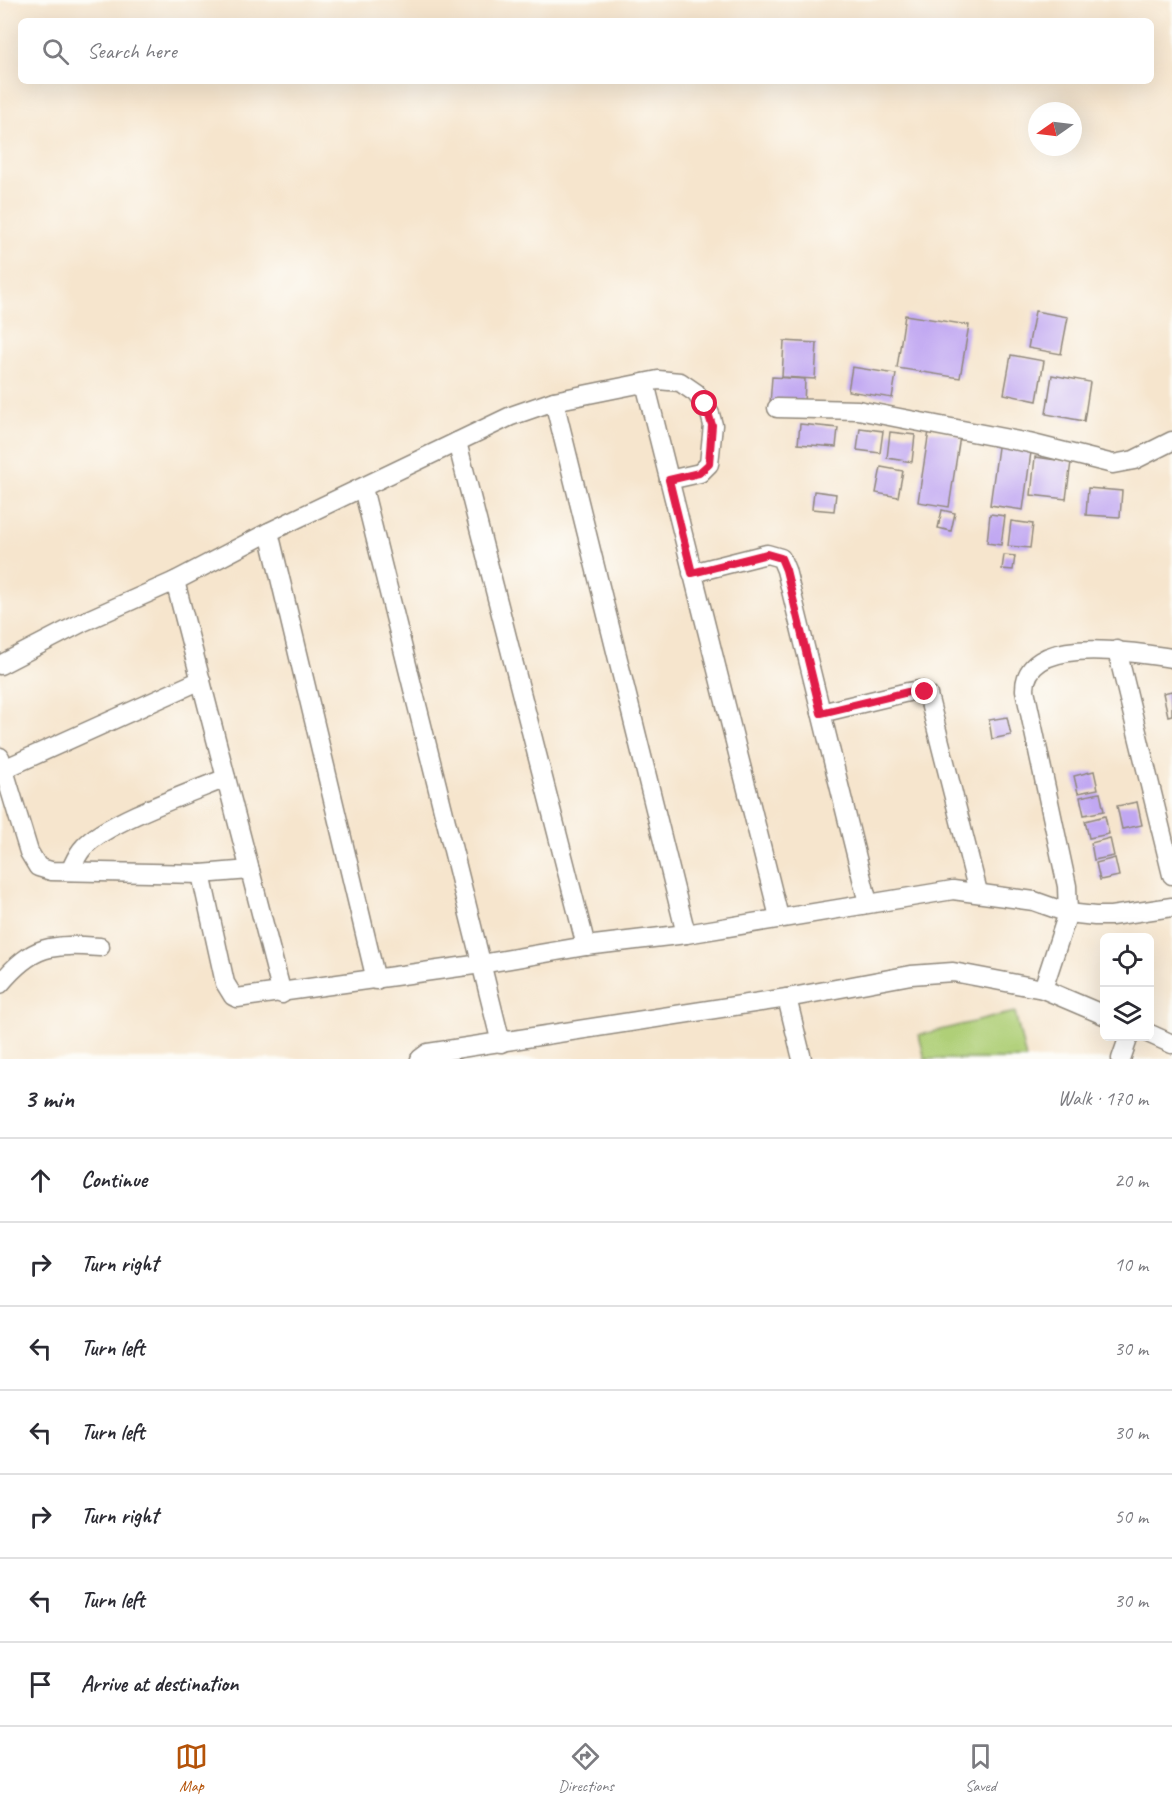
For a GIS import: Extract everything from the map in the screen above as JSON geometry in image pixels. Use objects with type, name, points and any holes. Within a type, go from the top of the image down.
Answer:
[{"type":"street","points":[[0,665],[83,622],[175,581],[268,532],[511,416],[554,401],[658,380],[680,382],[696,393],[710,414],[712,425],[709,464],[699,473],[669,480]]},
{"type":"street","points":[[645,382],[779,917]]},
{"type":"street","points":[[554,401],[686,934]]},
{"type":"street","points":[[777,408],[858,410],[1029,443],[1113,464],[1134,460],[1172,441]]},
{"type":"street","points":[[457,442],[586,946]]},
{"type":"street","points":[[363,488],[501,1043]]},
{"type":"street","points":[[268,532],[376,980]]},
{"type":"street","points":[[692,573],[767,554],[781,558],[786,570],[868,903]]},
{"type":"street","points":[[175,581],[282,994]]},
{"type":"street","points":[[1043,989],[1068,913],[1067,885],[1027,701],[1026,676],[1035,664],[1049,658],[1095,648],[1172,658]]},
{"type":"street","points":[[1118,650],[1172,875]]},
{"type":"street","points":[[201,680],[2,763],[35,863],[44,870],[201,874],[250,870]]},
{"type":"street","points":[[821,713],[919,690],[928,695],[978,892]]},
{"type":"street","points":[[70,871],[85,845],[98,836],[161,805],[226,778]]},
{"type":"street","points":[[201,874],[229,990],[237,998],[282,994],[586,946],[686,934],[953,890],[1034,901],[1068,913],[1111,916],[1172,907]]},
{"type":"street","points":[[0,984],[11,971],[45,948],[61,944],[100,947]]},
{"type":"street","points":[[420,1059],[428,1053],[787,998],[911,975],[953,972],[1043,989],[1100,1013]]},
{"type":"street","points":[[787,998],[802,1059]]},
{"type":"street","points":[[1154,1036],[1172,1044]]},
{"type":"street","points":[[1120,1059],[1127,1041]]},
{"type":"green space","points":[[1015,1012],[1026,1059],[925,1059],[919,1035]]},
{"type":"building","points":[[1035,311],[1068,317],[1061,354],[1028,348]]},
{"type":"building","points":[[905,315],[969,325],[960,378],[897,368]]},
{"type":"building","points":[[784,341],[817,343],[815,379],[782,377]]},
{"type":"building","points":[[1011,355],[1044,361],[1037,401],[1004,394]]},
{"type":"building","points":[[852,367],[896,374],[892,398],[848,391]]},
{"type":"building","points":[[1052,375],[1090,382],[1084,421],[1046,414]]},
{"type":"building","points":[[772,377],[805,379],[804,406],[770,404]]},
{"type":"building","points":[[800,424],[838,428],[836,447],[798,444]]},
{"type":"building","points":[[860,428],[883,431],[880,453],[857,450]]},
{"type":"building","points":[[929,431],[960,436],[949,507],[918,502]]},
{"type":"building","points":[[890,432],[915,435],[912,462],[887,458]]},
{"type":"building","points":[[999,440],[1032,445],[1023,510],[990,505]]},
{"type":"building","points":[[1035,457],[1071,462],[1066,499],[1031,495]]},
{"type":"building","points":[[881,467],[903,471],[898,497],[876,493]]},
{"type":"building","points":[[1088,488],[1122,491],[1120,517],[1086,515]]},
{"type":"building","points":[[814,491],[836,494],[834,511],[812,509]]},
{"type":"building","points":[[942,510],[955,513],[951,531],[938,528]]},
{"type":"building","points":[[990,514],[1005,516],[1001,545],[987,543]]},
{"type":"building","points":[[1011,521],[1033,524],[1030,548],[1008,546]]},
{"type":"building","points":[[1004,555],[1015,556],[1013,570],[1002,569]]},
{"type":"building","points":[[1172,691],[1172,715],[1168,716],[1163,693]]},
{"type":"building","points":[[1007,717],[1011,735],[992,739],[989,720]]},
{"type":"building","points":[[1094,771],[1098,789],[1078,793],[1074,776]]},
{"type":"building","points":[[1100,793],[1104,811],[1084,815],[1080,797]]},
{"type":"building","points":[[1137,802],[1142,825],[1122,829],[1117,806]]},
{"type":"building","points":[[1105,816],[1109,834],[1089,838],[1085,821]]},
{"type":"building","points":[[1110,838],[1114,856],[1094,860],[1091,843]]},
{"type":"building","points":[[1115,858],[1119,876],[1100,880],[1096,863]]},
{"type":"route","points":[[705,404],[712,425],[709,464],[699,473],[669,480],[692,573],[767,554],[774,554],[781,558],[786,570],[821,713],[908,692],[919,690],[925,692]]}]
